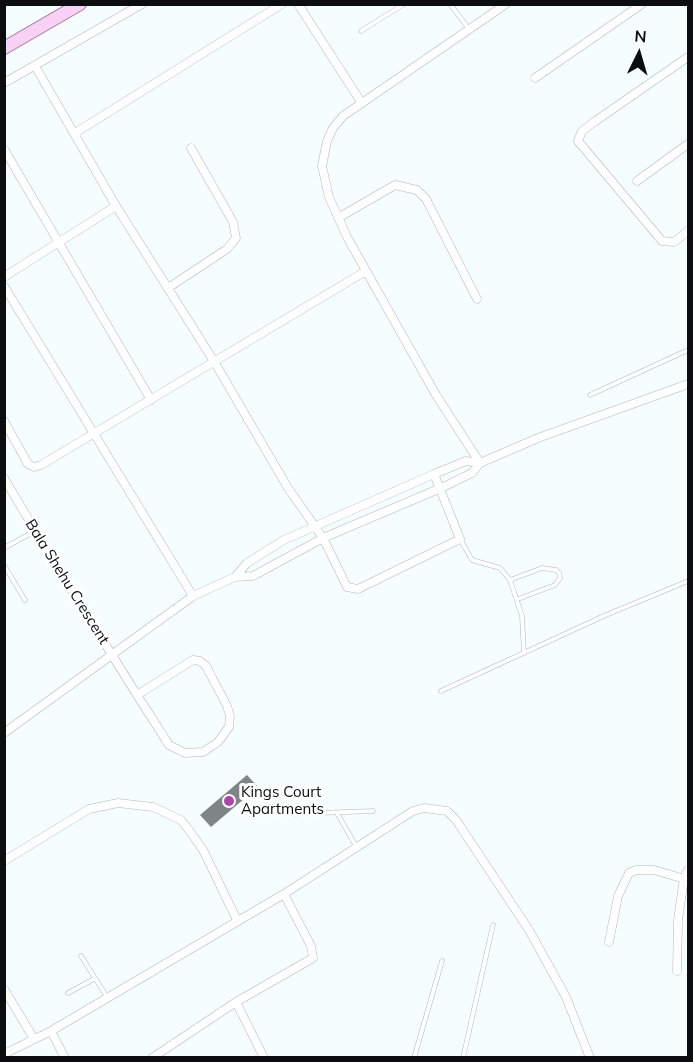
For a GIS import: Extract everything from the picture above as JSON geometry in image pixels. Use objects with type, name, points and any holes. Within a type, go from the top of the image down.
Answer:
[{"type":"main road","points":[[4,48],[80,4]]},
{"type":"street","points":[[4,83],[142,4]]},
{"type":"street","points":[[75,133],[282,4]]},
{"type":"street","points":[[298,4],[361,102]]},
{"type":"street","points":[[480,463],[436,395],[338,218],[324,181],[324,147],[333,128],[361,102],[506,4]]},
{"type":"street","points":[[535,78],[642,4]]},
{"type":"street","points":[[688,57],[588,126],[579,135],[578,141],[662,241],[674,242],[688,231]]},
{"type":"street","points":[[35,66],[116,206],[214,363],[288,488],[323,538],[344,584],[355,590],[460,539],[434,474]]},
{"type":"street","points":[[638,181],[688,144]]},
{"type":"street","points":[[168,288],[227,249],[236,238],[232,222],[191,148]]},
{"type":"street","points":[[4,149],[61,242],[151,400]]},
{"type":"street","points":[[338,218],[395,185],[417,190],[426,199],[477,299]]},
{"type":"street","points":[[4,277],[116,206]]},
{"type":"street","points":[[4,421],[28,464],[34,467],[214,363],[366,271]]},
{"type":"street","points":[[4,286],[193,596]]},
{"type":"street","points":[[235,577],[253,576],[323,538],[441,488],[472,473],[480,463],[538,438],[688,384]]},
{"type":"street","points":[[4,733],[193,596],[235,577],[256,557],[314,525],[434,474],[466,461],[480,463]]},
{"type":"street","name":"Bala Shehu Crescent","points":[[4,478],[136,695]]},
{"type":"street","points":[[193,660],[200,661],[206,666],[227,706],[230,716],[229,727],[211,747],[195,753],[185,753],[169,745],[136,695],[193,660]]},
{"type":"street","points":[[4,861],[89,809],[118,803],[153,807],[181,820],[189,830],[203,849],[237,920]]},
{"type":"street","points":[[4,1054],[51,1030],[284,894],[356,846],[413,811],[424,808],[447,812],[456,820],[529,930],[566,997],[590,1058]]},
{"type":"street","points":[[609,942],[618,896],[629,873],[636,870],[654,870],[686,879]]},
{"type":"street","points":[[677,971],[678,920],[688,870]]},
{"type":"street","points":[[152,1058],[236,1002],[313,958],[311,946],[284,894]]},
{"type":"street","points":[[4,990],[34,1039]]},
{"type":"street","points":[[236,1002],[264,1058]]},
{"type":"street","points":[[51,1030],[65,1058]]},
{"type":"lane","points":[[361,31],[404,4]]},
{"type":"lane","points":[[450,4],[469,30]]},
{"type":"lane","points":[[590,395],[688,350]]},
{"type":"lane","points":[[4,548],[35,531]]},
{"type":"lane","points":[[460,539],[472,560],[500,568],[510,580],[518,599],[524,653]]},
{"type":"lane","points":[[4,565],[25,600]]},
{"type":"lane","points":[[510,580],[542,568],[556,570],[559,573],[560,578],[555,585],[518,599]]},
{"type":"lane","points":[[441,691],[688,581]]},
{"type":"lane","points":[[292,814],[373,812]]},
{"type":"lane","points":[[337,813],[356,846]]},
{"type":"lane","points":[[463,1058],[493,926]]},
{"type":"lane","points":[[81,956],[107,997]]},
{"type":"lane","points":[[414,1058],[442,961]]},
{"type":"lane","points":[[68,993],[94,979]]},
{"type":"building","name":"Kings Court Apartments","points":[[247,775],[258,787],[211,827],[200,815]]},
{"type":"place","name":"Kings Court Apartments","points":[[229,801]]}]
